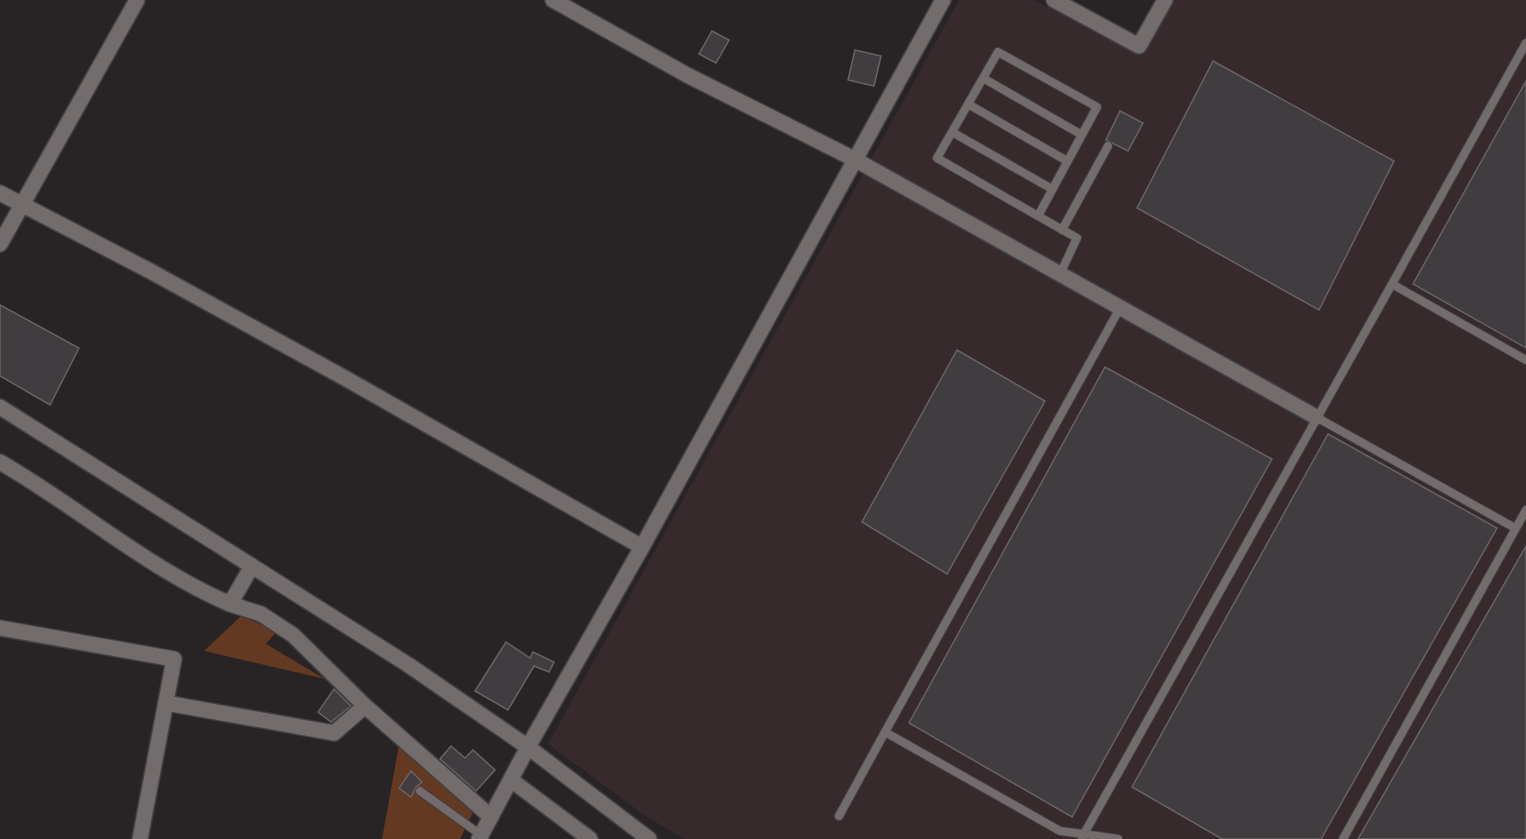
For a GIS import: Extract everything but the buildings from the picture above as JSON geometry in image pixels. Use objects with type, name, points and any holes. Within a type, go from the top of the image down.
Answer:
[{"type":"street","points":[[0,244],[137,0]]},
{"type":"street","points":[[553,0],[687,75],[854,159],[1316,417]]},
{"type":"street","points":[[480,837],[943,0]]},
{"type":"street","points":[[1053,0],[1139,46],[1165,0]]},
{"type":"street","points":[[0,193],[343,377],[642,547]]},
{"type":"street","points":[[0,407],[407,664],[528,747],[649,839]]},
{"type":"street","points":[[0,462],[148,560],[202,591],[261,614],[293,635],[365,706],[491,817]]},
{"type":"street","points":[[231,604],[252,566]]},
{"type":"street","points":[[0,628],[174,659],[140,839]]},
{"type":"street","points":[[166,703],[334,733],[365,706]]},
{"type":"street","points":[[510,780],[590,839]]},
{"type":"lane","points":[[1082,836],[1526,43]]},
{"type":"lane","points":[[1038,216],[1097,107],[998,52],[938,158],[1062,230],[1077,238],[1059,274]]},
{"type":"lane","points":[[983,78],[1082,135]]},
{"type":"lane","points":[[968,104],[1067,161]]},
{"type":"lane","points":[[952,132],[1052,189]]},
{"type":"lane","points":[[1062,230],[1108,146]]},
{"type":"lane","points":[[1392,284],[1526,360]]},
{"type":"lane","points":[[839,816],[1120,308]]},
{"type":"lane","points":[[1316,417],[1515,528]]},
{"type":"lane","points":[[1343,839],[1526,510]]},
{"type":"lane","points":[[885,732],[1060,831],[1082,836],[1118,839]]},
{"type":"lane","points":[[420,791],[480,837]]},
{"type":"shaded area","points":[[959,0],[1034,0],[1142,56],[1174,0],[1526,0],[1526,839],[685,839],[647,817],[548,744]]},
{"type":"shaded area","points":[[241,616],[277,631],[266,644],[325,679],[204,651]]},
{"type":"shaded area","points":[[399,745],[474,810],[460,839],[382,839]]}]
